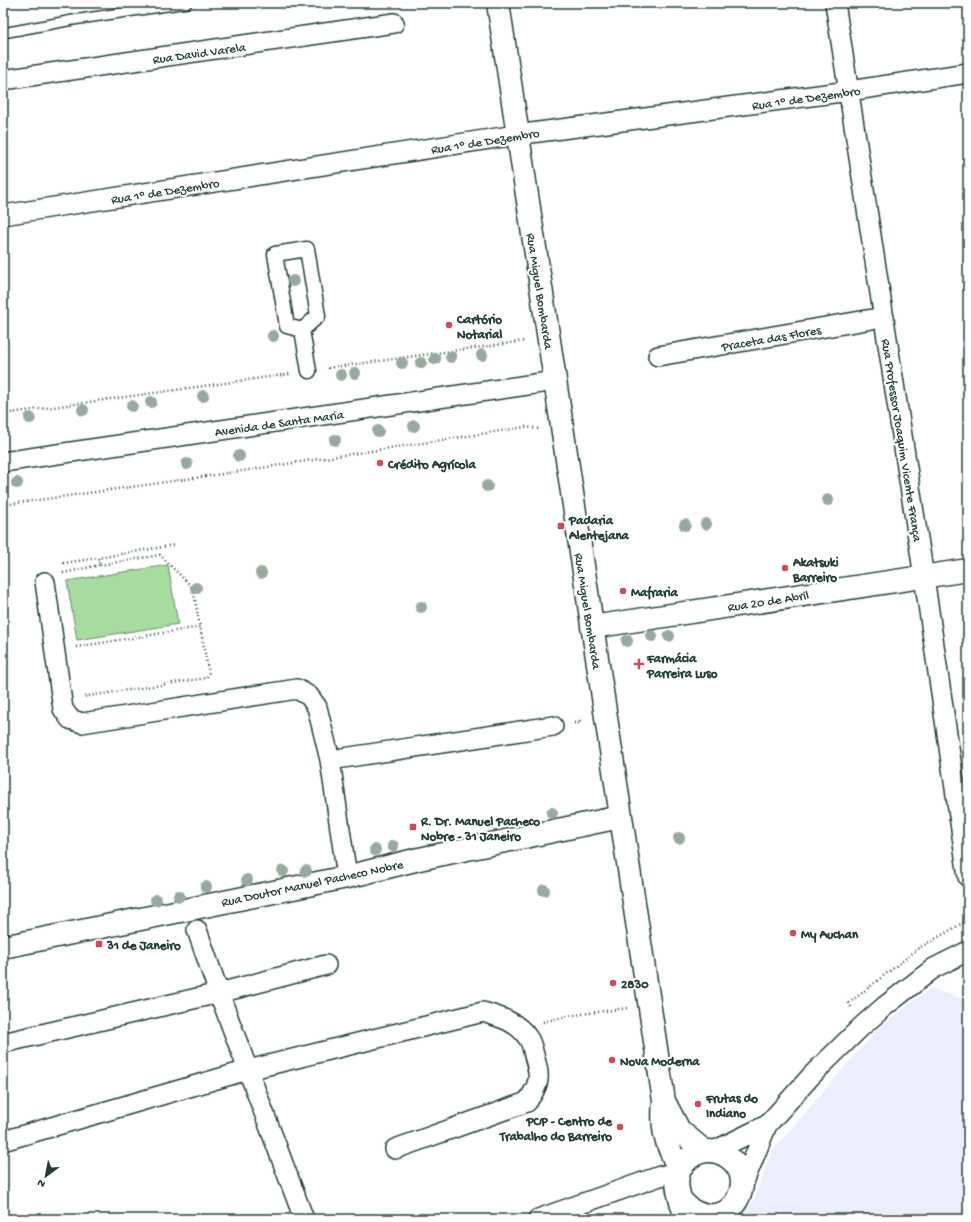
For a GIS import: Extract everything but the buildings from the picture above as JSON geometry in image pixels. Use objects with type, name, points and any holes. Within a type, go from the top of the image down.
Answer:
[{"type":"street","name":"Rua Miguel Bombarda","points":[[498,3],[516,135],[555,381],[664,1101],[661,1122],[669,1150],[679,1171]]},
{"type":"street","name":"Rua Professor Joaquim Vicente França","points":[[835,3],[924,577],[968,878]]},
{"type":"street","name":"Rua David Varela","points":[[3,80],[394,23]]},
{"type":"street","name":"Rua 1º de Dezembro","points":[[3,215],[516,135],[849,91],[968,73]]},
{"type":"street","points":[[307,249],[318,316],[302,330],[287,326],[275,254],[307,249]]},
{"type":"street","name":"Praceta das Flores","points":[[658,356],[884,317]]},
{"type":"street","points":[[302,330],[309,371]]},
{"type":"street","name":"Avenida de Santa Maria","points":[[3,462],[555,381]]},
{"type":"street","name":"Rua 20 de Abril","points":[[592,627],[968,570]]},
{"type":"street","points":[[54,579],[63,709],[70,718],[82,723],[297,689],[309,696],[317,707],[330,760],[347,876]]},
{"type":"street","points":[[330,760],[553,726]]},
{"type":"street","name":"Rua Doutor Manuel Pacheco Nobre","points":[[3,947],[347,876],[419,859],[620,817]]},
{"type":"street","points":[[197,930],[219,993],[304,1219]]},
{"type":"street","points":[[767,1125],[709,1151],[694,1154],[686,1161],[679,1171],[677,1190],[683,1209],[687,1208],[701,1215],[724,1215],[735,1204],[767,1125],[812,1075],[861,1027],[934,968],[968,951]]},
{"type":"street","points":[[3,1043],[219,993],[326,965]]},
{"type":"street","points":[[3,1141],[248,1070],[483,1012],[504,1019],[519,1028],[528,1039],[539,1073],[536,1088],[527,1102],[395,1149]]},
{"type":"street","name":"Rua Miguel Bombarda","points":[[664,1101],[679,1130],[709,1151],[724,1154],[732,1160],[741,1177],[742,1187]]},
{"type":"street","points":[[538,1219],[660,1176],[679,1171]]},
{"type":"lane","points":[[3,33],[73,20],[187,3]]},
{"type":"path","points":[[3,414],[548,338]]},
{"type":"path","points":[[3,504],[209,476],[526,427],[562,433]]},
{"type":"path","points":[[62,563],[174,545]]},
{"type":"path","points":[[54,579],[64,572],[160,556],[193,588],[209,674],[206,678],[79,696]]},
{"type":"path","points":[[98,558],[100,565]]},
{"type":"path","points":[[70,648],[200,627]]},
{"type":"path","points":[[519,1028],[567,1016],[649,1004]]},
{"type":"shaded area","points":[[930,988],[968,1001],[968,1219],[739,1219],[753,1201],[772,1151],[877,1030]]},
{"type":"green space","points":[[168,565],[178,624],[77,640],[67,581]]},
{"type":"place","name":"Cartório Notarial","points":[[449,325]]},
{"type":"place","name":"Crédito Agrícola","points":[[380,463]]},
{"type":"place","name":"Padaria Alentejana","points":[[561,526]]},
{"type":"place","name":"Akatsuki Barreiro","points":[[785,568]]},
{"type":"place","name":"Mafraria","points":[[623,591]]},
{"type":"place","name":"Farmácia Parreira Luso","points":[[639,664]]},
{"type":"place","name":"R. Dr. Manuel Pacheco Nobre - 31 Janeiro","points":[[413,827]]},
{"type":"place","name":"My Auchan","points":[[793,933]]},
{"type":"place","name":"31 de Janeiro","points":[[99,944]]},
{"type":"place","name":"2830","points":[[613,983]]},
{"type":"place","name":"Nova Moderna","points":[[612,1060]]},
{"type":"place","name":"Frutas do Indiano","points":[[698,1104]]},
{"type":"place","name":"PCP - Centro de Trabalho do Barreiro","points":[[620,1127]]}]
